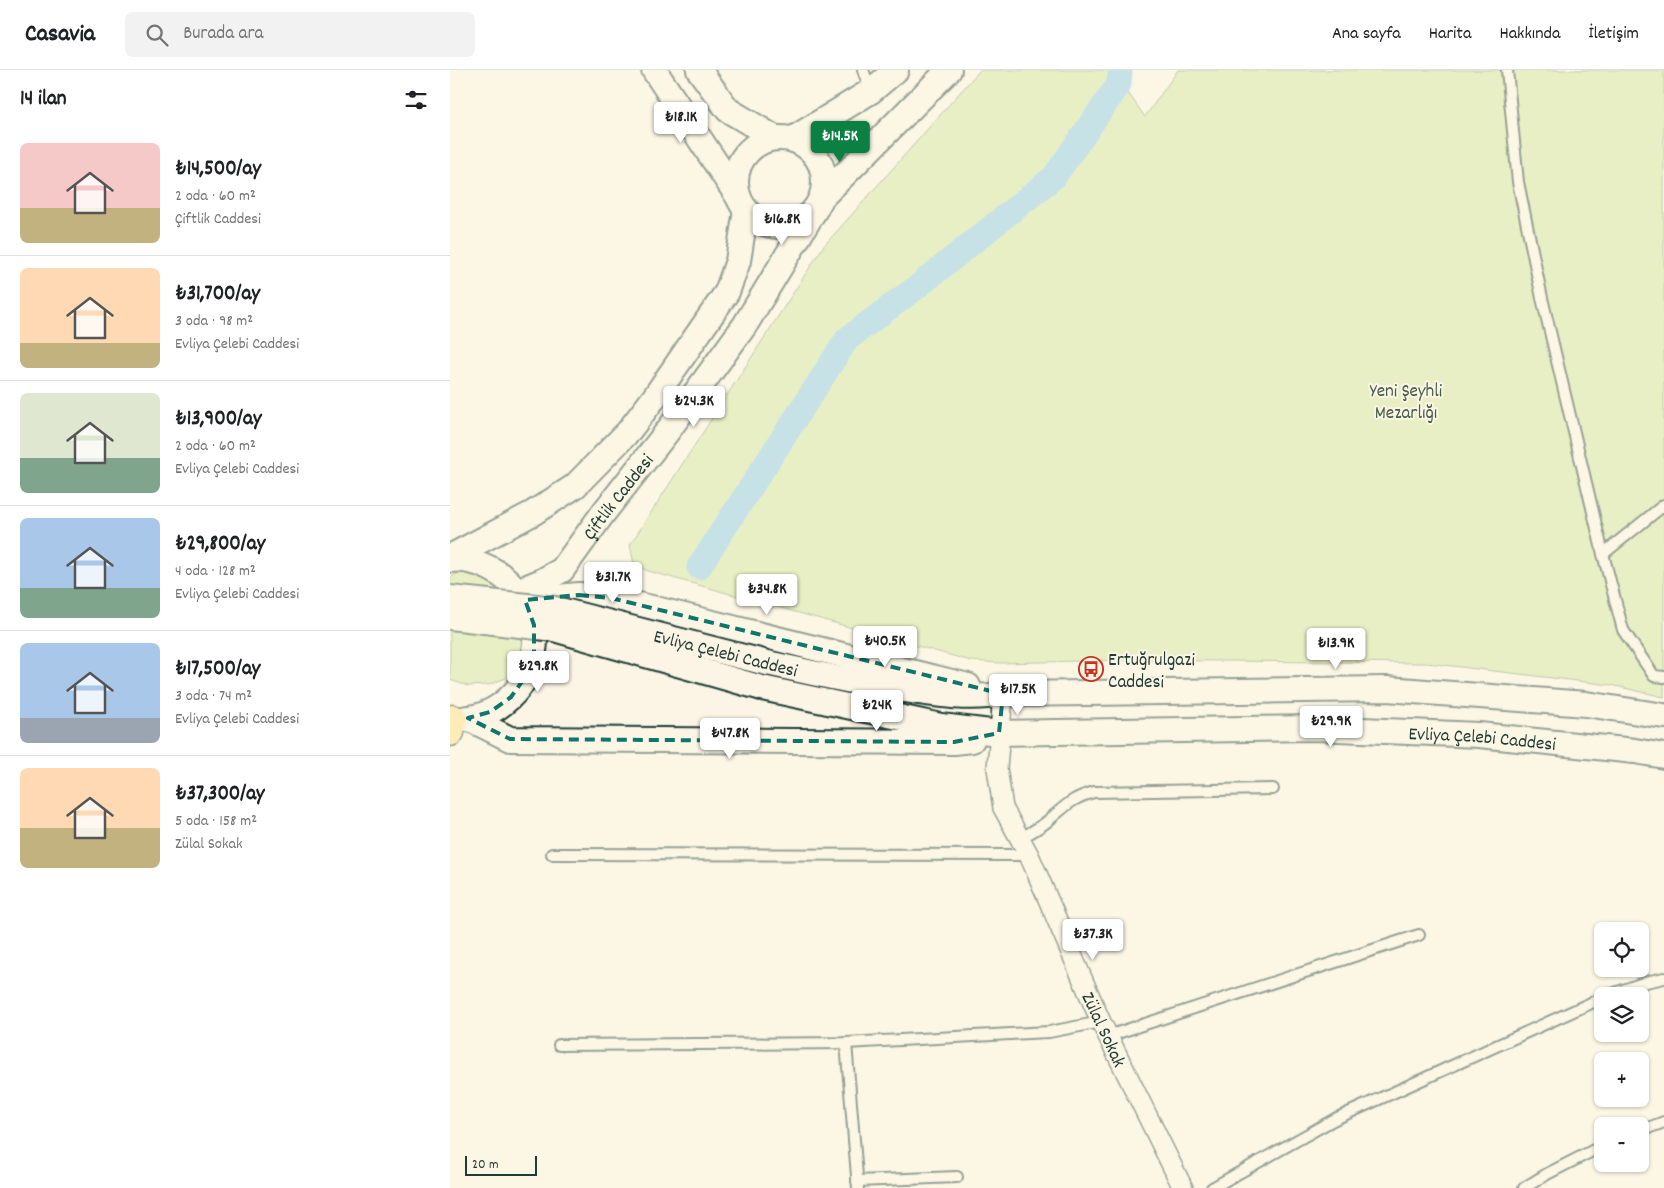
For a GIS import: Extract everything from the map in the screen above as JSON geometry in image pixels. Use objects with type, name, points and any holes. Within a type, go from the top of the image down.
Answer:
[{"type":"street","points":[[654,70],[743,204],[756,219],[768,225],[782,226],[795,224],[807,218],[819,202],[824,184],[823,172],[818,160],[810,150],[728,110],[699,70]]},
{"type":"street","points":[[743,204],[736,185],[737,172],[742,160],[751,149],[762,142],[784,138],[867,80],[896,70]]},
{"type":"street","name":"Çiftlik Caddesi","points":[[521,596],[562,570],[604,512],[673,425],[745,325],[819,202],[949,70]]},
{"type":"street","name":"Çiftlik Caddesi","points":[[450,559],[533,514],[574,486],[628,432],[654,398],[727,292],[738,260],[743,204]]},
{"type":"street","points":[[450,559],[468,560],[491,568],[510,582],[521,596],[534,625],[534,651],[526,676],[512,697],[490,712],[455,722]]},
{"type":"street","name":"Evliya Çelebi Caddesi","points":[[521,596],[578,594],[611,598],[1004,694]]},
{"type":"street","name":"Evliya Çelebi Caddesi","points":[[450,598],[556,609],[766,663],[866,685],[933,694],[984,698],[1004,694],[1387,689],[1586,704],[1664,716]]},
{"type":"street","name":"Evliya Çelebi Caddesi","points":[[450,617],[554,629],[762,688],[941,726],[999,734],[1315,728],[1479,735],[1635,751],[1664,756]]},
{"type":"street","name":"Zülal Sokak","points":[[1004,694],[999,734],[998,768],[1004,808],[1025,847],[1104,1029],[1183,1188]]},
{"type":"street","name":"Evliya Çelebi Caddesi","points":[[455,722],[510,739],[954,742],[999,734]]},
{"type":"lane","points":[[1508,70],[1518,182],[1542,298],[1603,554],[1623,630],[1654,676],[1664,677]]},
{"type":"lane","points":[[1603,554],[1664,505]]},
{"type":"lane","points":[[552,854],[1025,847],[1061,808],[1074,799],[1094,792],[1273,789]]},
{"type":"lane","points":[[559,1045],[846,1043],[1104,1029],[1419,935]]},
{"type":"lane","points":[[1632,987],[1664,978]]},
{"type":"lane","points":[[1212,1188],[1335,1119],[1594,1002]]},
{"type":"lane","points":[[846,1043],[857,1185],[957,1177]]},
{"type":"lane","points":[[1649,1128],[1664,1122]]},
{"type":"lane","points":[[1524,1188],[1594,1150]]},
{"type":"highlighted area","points":[[579,595],[611,598],[1003,694],[999,733],[954,742],[510,739],[468,718],[490,712],[511,697],[526,676],[534,651],[534,625],[525,600]]},
{"type":"green space","name":"Yeni Şeyhli Mezarlığı","points":[[980,70],[1112,70],[1145,117],[1178,70],[1664,70],[1664,697],[1611,685],[1427,663],[1122,660],[1000,663],[971,661],[648,571],[634,564],[630,545],[823,247]]},
{"type":"green space","points":[[474,571],[530,609],[521,664],[506,678],[488,685],[468,686],[450,680],[450,578],[456,574]]},
{"type":"waterway","points":[[699,567],[847,339],[917,287],[1054,177],[1119,84],[1120,70]]},
{"type":"place","name":"Ertuğrulgazi Caddesi","points":[[1091,669]]}]
